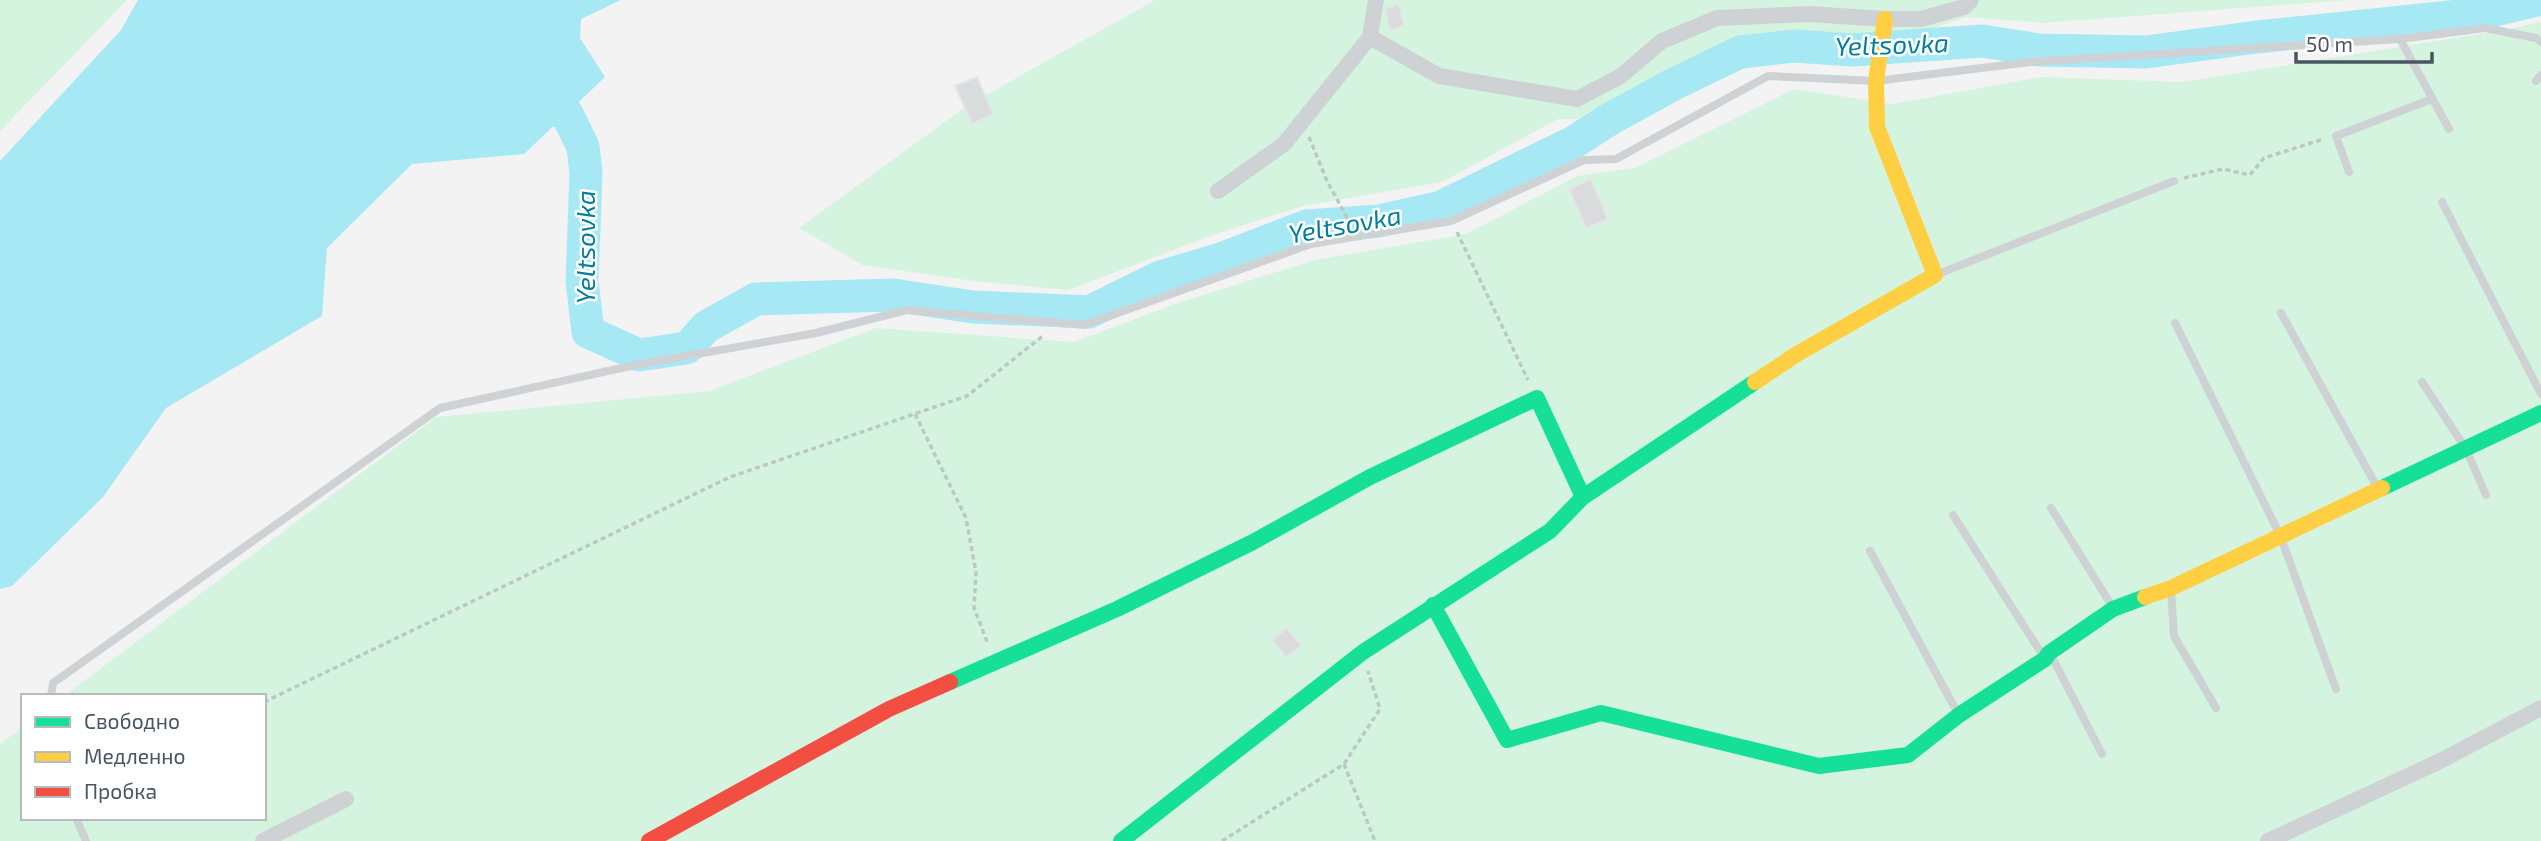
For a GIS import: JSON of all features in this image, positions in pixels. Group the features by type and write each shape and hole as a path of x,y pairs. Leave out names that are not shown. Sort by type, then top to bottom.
{"street":[{"path":"1218,191 1284,144 1370,37 1376,0"},
{"path":"1370,37 1439,76 1577,99 1621,76 1662,41 1717,18 1809,14 1921,19 1964,7 1971,0"},
{"path":"1121,841 1363,652 1550,531 1583,497 1797,354 1935,275 1877,127 1876,81 1885,19"},
{"path":"649,841 889,709 1154,590 1253,542 1370,477 1537,398 1583,497"},
{"path":"1433,605 1507,740 1601,713 1819,766 1908,755 1958,715 2113,609 2171,588 2541,413"},
{"path":"2268,841 2438,762 2541,708"},
{"path":"262,841 346,799"}],"lane":[{"path":"51,694 53,683 440,408 635,365 816,333 907,310 1084,325 1311,244 1451,221 1584,160 1616,159 1768,76 1876,81 2031,62 2400,39 2485,28 2536,38 2541,42"},
{"path":"2400,39 2449,129"},
{"path":"2349,172 2336,135 2432,99"},
{"path":"1935,275 2174,181"},
{"path":"2442,202 2541,394"},
{"path":"2281,313 2378,489"},
{"path":"2175,323 2280,535 2336,689"},
{"path":"2422,382 2466,449 2486,495"},
{"path":"2051,508 2113,609"},
{"path":"1953,515 2047,656 2102,754"},
{"path":"1870,551 1958,715"},
{"path":"2171,588 2174,636 2216,708"},
{"path":"77,820 86,841"}],"path":[{"path":"1302,121 1327,181 1357,236"},
{"path":"2174,181 2223,169 2250,176 2264,158 2336,135"},
{"path":"1451,221 1537,398"},
{"path":"266,701 730,477 967,396 1059,323"},
{"path":"915,414 965,519 976,572 974,608 995,663"},
{"path":"1222,841 1344,764 1380,709 1363,652"},
{"path":"1344,764 1375,841"}],"green space":[{"path":"0,0 127,0 0,131"},
{"path":"1155,0 2348,0 2043,23 1966,17 1893,42 1830,46 1734,40 1656,79 1602,119 1558,119 1442,182 1303,206 1216,234 1068,290 974,281 862,265 799,228 968,105"},
{"path":"2541,22 2541,841 0,841 0,744 21,728 21,820 266,820 266,694 67,694 436,417 709,391 876,328 1074,342 1178,303 1314,260 1466,234 1577,176 1635,168 1794,89 1893,104 2040,77 2182,82"}],"water":[{"path":"138,0 621,0 581,19 580,38 605,77 524,154 412,164 327,248 322,316 166,408 103,497 12,586 0,589 0,161 121,30"}],"building":[{"path":"1399,4 1404,26 1389,30 1385,8"},
{"path":"977,77 993,114 972,124 955,86"},
{"path":"1591,179 1608,219 1586,228 1569,189"},
{"path":"1287,628 1301,646 1286,657 1272,640"}],"waterway":[{"name":"Yeltsovka","path":"525,98 567,114 583,147 586,173 582,281 588,332 639,355 687,348 706,327 756,299 893,295 973,307 1089,312 1160,277 1221,259 1307,226 1379,221 1441,207 1574,142 1674,84 1740,52 1795,46 1852,50 1982,41 2039,50 2146,52 2257,37 2478,14 2537,0"}],"traffic: fast":[{"path":"1121,841 1363,652 1550,531 1583,497 1755,382"},
{"path":"950,682 1117,609 1253,542 1370,477 1537,398 1583,497"},
{"path":"2382,488 2541,413"},
{"path":"1433,605 1507,740 1601,713 1819,766 1908,755 1959,715 2045,659 2049,653 2113,609 2145,597"}],"traffic: slow":[{"path":"1755,382 1797,354 1935,275 1877,127 1876,81 1885,19"},
{"path":"2145,597 2171,588 2382,488"}],"traffic: jam":[{"path":"649,841 889,709 950,682"}]}
